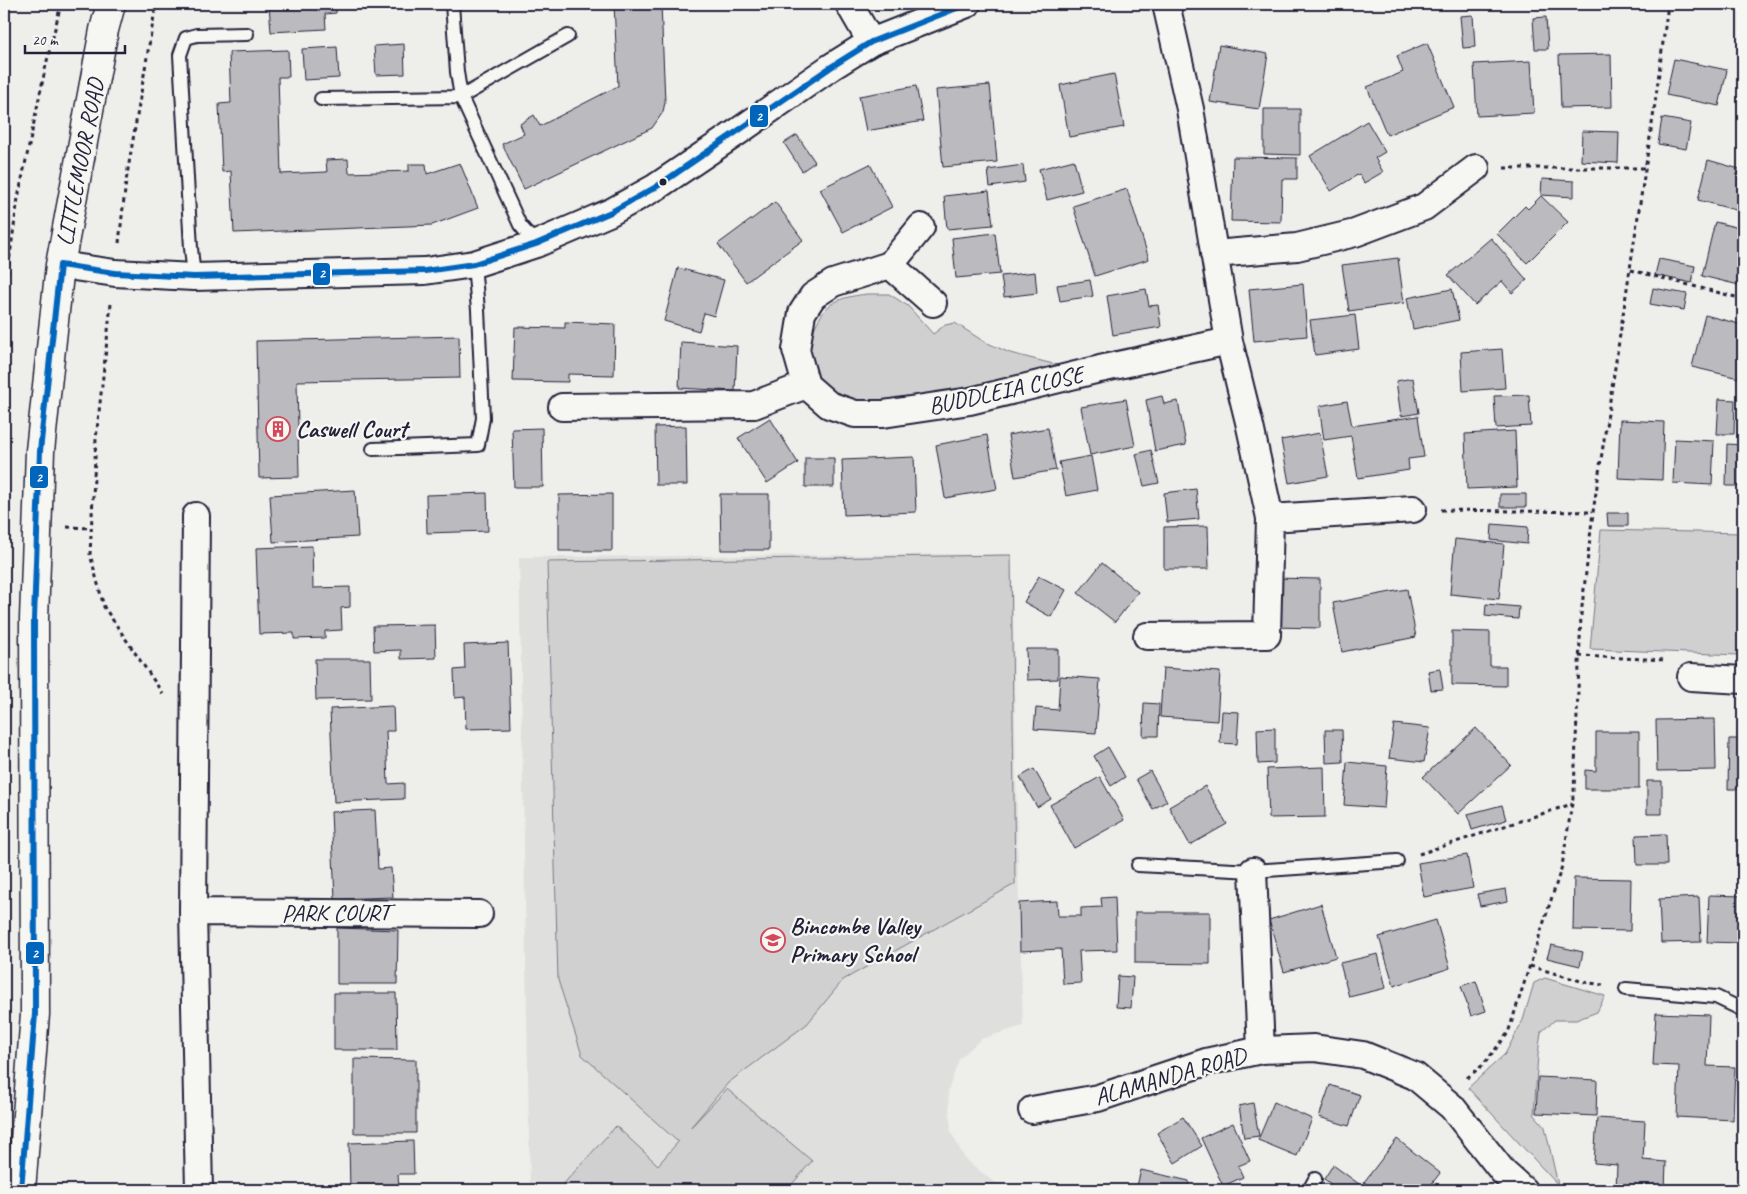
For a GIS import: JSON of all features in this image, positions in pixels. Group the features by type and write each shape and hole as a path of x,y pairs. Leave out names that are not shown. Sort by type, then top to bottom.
{"main road":[{"name":"LITTLEMOOR ROAD","path":"21,1190 35,1014 34,619 40,450 60,265 104,30 111,4"}],"street":[{"path":"849,4 871,42"},
{"path":"60,265 115,273 194,277 425,271 474,264 536,244 612,212 656,187 831,66 871,42 967,4"},
{"path":"1147,636 1267,635 1270,518 1229,341 1190,109 1166,4"},
{"path":"1214,254 1297,247 1355,233 1424,207 1476,168"},
{"path":"562,407 754,405 806,385 796,350 802,314 813,296 833,283 890,265 921,227"},
{"path":"890,265 933,303"},
{"name":"BUDDLEIA CLOSE","path":"806,385 829,405 855,414 883,414 970,401 1100,369 1229,341"},
{"path":"1270,518 1413,509"},
{"path":"196,516 193,912 199,1190"},
{"path":"1691,678 1743,680"},
{"path":"1253,871 1261,1050"},
{"name":"PARK COURT","path":"193,912 479,914"},
{"name":"ALAMANDA ROAD","path":"1032,1110 1098,1098 1206,1062 1261,1050 1314,1048 1363,1055 1415,1076 1442,1098 1452,1107 1498,1182 1523,1190"}],"lane":[{"path":"452,4 460,97 520,225 536,244"},
{"path":"194,277 180,55 186,38 197,35 247,34"},
{"path":"321,99 460,97 568,36"},
{"path":"372,449 478,445 483,418 474,264"},
{"path":"1138,865 1253,871 1397,861"},
{"path":"1626,989 1716,997 1743,1010"}],"path":[{"path":"4,298 18,198 46,64 61,4"},
{"path":"156,4 126,181 96,439 90,554 104,607 167,700"},
{"path":"1442,1098 1484,1064 1508,1033 1562,866 1574,791 1581,615 1593,512 1631,270 1668,4"},
{"path":"1476,168 1646,168"},
{"path":"1631,270 1743,299"},
{"path":"1413,509 1593,512"},
{"path":"1579,656 1690,661 1691,678"},
{"path":"1397,861 1572,804"},
{"path":"1530,966 1584,982 1626,989"}],"shaded area":[{"path":"867,294 889,294 908,306 933,334 945,325 955,323 983,341 1010,353 1065,367 975,387 901,399 863,401 844,398 830,390 819,377 810,353 811,340 817,322 829,306 844,298"},
{"path":"1601,530 1743,533 1743,628 1739,655 1590,649"},
{"name":"Bincombe Valley Primary School","path":"1012,554 1023,1026 981,1039 959,1059 948,1091 951,1132 965,1159 995,1183 1028,1190 530,1190 519,557"},
{"name":"Bincombe Valley Primary School","path":"1011,555 1015,884 843,980 807,1024 728,1083 690,1128 727,1089 812,1161 787,1190 558,1190 616,1126 658,1165 678,1142 582,1055 558,980 547,562"},
{"path":"1545,978 1605,996 1597,1012 1576,1020 1555,1020 1541,1032 1534,1114 1545,1127 1558,1185 1468,1088 1505,1054 1523,1020 1534,983"}],"building":[{"path":"269,4 336,4 336,13 325,14 326,29 271,32"},
{"path":"614,4 661,4 665,102 663,112 652,128 524,189 502,144 524,134 520,124 534,115 540,126 618,86"},
{"path":"1473,15 1475,47 1463,48 1460,16"},
{"path":"1546,17 1548,49 1535,49 1533,18"},
{"path":"1427,43 1454,107 1387,135 1367,87 1403,72 1397,56"},
{"path":"404,44 405,74 376,75 374,46"},
{"path":"1219,45 1268,54 1259,109 1210,102"},
{"path":"337,47 339,78 304,80 302,49"},
{"path":"288,50 289,77 278,77 281,174 327,172 326,160 348,159 349,173 409,171 409,164 426,164 427,174 460,163 478,208 432,225 234,233 231,171 222,172 219,104 231,103 229,52"},
{"path":"1611,54 1612,107 1561,108 1559,55"},
{"path":"1674,59 1727,70 1719,106 1666,95"},
{"path":"1531,61 1534,113 1477,116 1474,64"},
{"path":"1114,74 1124,127 1069,137 1060,85"},
{"path":"990,85 997,162 943,167 936,90"},
{"path":"916,86 923,121 866,131 859,96"},
{"path":"1264,109 1300,109 1300,155 1264,154"},
{"path":"1662,118 1691,123 1686,149 1658,144"},
{"path":"1367,121 1385,152 1375,158 1383,172 1364,183 1359,174 1331,191 1310,156"},
{"path":"1582,131 1619,132 1618,163 1581,161"},
{"path":"797,135 815,162 802,171 784,143"},
{"path":"1233,157 1297,158 1297,179 1282,179 1281,222 1231,221"},
{"path":"1074,160 1082,191 1047,200 1039,169"},
{"path":"1708,160 1743,170 1743,212 1698,200"},
{"path":"870,164 892,207 843,232 820,189"},
{"path":"1023,165 1025,182 990,187 988,170"},
{"path":"1542,179 1574,181 1574,197 1541,195"},
{"path":"1127,189 1149,259 1095,276 1073,206"},
{"path":"989,191 993,225 947,229 944,196"},
{"path":"1541,196 1568,222 1527,263 1497,234 1525,206 1528,209"},
{"path":"775,202 803,240 746,282 718,244"},
{"path":"1715,222 1743,229 1743,286 1702,276"},
{"path":"995,233 1000,274 956,278 952,238"},
{"path":"1491,238 1527,280 1512,293 1502,281 1475,305 1448,275"},
{"path":"1398,258 1404,303 1349,311 1342,265"},
{"path":"1659,259 1695,266 1692,283 1655,275"},
{"path":"678,268 724,280 714,316 704,313 699,331 664,321"},
{"path":"1035,272 1037,293 1004,297 1001,276"},
{"path":"1090,280 1093,296 1060,301 1057,285"},
{"path":"1303,284 1307,336 1254,341 1249,289"},
{"path":"1653,288 1687,294 1684,310 1650,304"},
{"path":"1146,289 1149,306 1158,305 1161,327 1113,335 1107,296"},
{"path":"1452,289 1459,320 1413,329 1407,298"},
{"path":"1355,315 1359,349 1315,355 1310,320"},
{"path":"1705,315 1743,325 1743,379 1692,367"},
{"path":"565,322 615,324 614,375 568,374 568,382 513,381 515,327 565,328"},
{"name":"Caswell Court","path":"459,336 460,378 297,381 299,477 259,478 256,341"},
{"path":"681,342 737,346 735,391 679,388"},
{"path":"1502,349 1505,388 1463,391 1461,352"},
{"path":"1413,378 1419,413 1401,416 1396,381"},
{"path":"1529,395 1531,426 1496,428 1494,396"},
{"path":"1162,396 1164,404 1178,401 1186,445 1155,451 1146,400"},
{"path":"1126,399 1135,446 1090,455 1081,407"},
{"path":"1719,399 1735,400 1734,434 1717,434"},
{"path":"1347,401 1352,426 1418,416 1424,457 1408,459 1409,470 1358,478 1351,436 1324,440 1319,406"},
{"path":"770,418 798,463 767,483 738,438"},
{"path":"1620,420 1664,422 1662,480 1618,478"},
{"path":"686,426 687,485 656,485 655,427"},
{"path":"542,428 543,487 514,487 512,429"},
{"path":"1048,428 1056,470 1015,477 1008,435"},
{"path":"1515,431 1517,487 1467,489 1465,434"},
{"path":"1320,433 1328,476 1289,483 1281,440"},
{"path":"987,435 997,489 945,498 936,445"},
{"path":"1675,439 1714,441 1712,485 1673,483"},
{"path":"1727,444 1743,445 1743,486 1726,486"},
{"path":"1151,450 1159,483 1144,486 1136,454"},
{"path":"1091,456 1097,490 1066,496 1059,462"},
{"path":"914,457 916,512 844,515 842,460"},
{"path":"805,458 834,458 834,487 805,487"},
{"path":"1196,489 1199,519 1167,522 1164,493"},
{"path":"355,490 358,537 273,542 270,495"},
{"path":"487,493 488,531 427,533 426,495"},
{"path":"612,494 612,551 559,551 559,495"},
{"path":"720,494 769,494 769,550 721,550"},
{"path":"1500,494 1526,494 1526,507 1500,507"},
{"path":"1607,513 1628,513 1628,526 1608,526"},
{"path":"1492,524 1528,527 1527,544 1491,540"},
{"path":"1208,526 1209,569 1164,569 1164,527"},
{"path":"1455,539 1504,544 1499,599 1450,594"},
{"path":"312,546 313,588 350,587 350,607 341,608 342,630 325,631 325,638 294,639 294,633 259,634 256,548"},
{"path":"1102,563 1138,592 1115,622 1078,593"},
{"path":"1039,576 1066,590 1051,617 1024,602"},
{"path":"1273,578 1320,579 1320,628 1272,627"},
{"path":"1407,589 1416,637 1342,652 1333,603"},
{"path":"1486,604 1519,607 1518,619 1485,616"},
{"path":"435,625 436,658 401,659 401,650 374,651 373,626"},
{"path":"1452,631 1490,632 1490,666 1506,666 1506,686 1452,685"},
{"path":"508,643 511,728 466,729 465,697 455,698 454,670 465,669 464,645"},
{"path":"1026,649 1058,649 1058,679 1027,680"},
{"path":"315,659 370,659 371,699 316,700"},
{"path":"1163,668 1220,672 1217,721 1160,717"},
{"path":"1440,669 1443,689 1431,690 1428,671"},
{"path":"1060,676 1100,679 1096,733 1034,729 1036,708 1058,710"},
{"path":"1144,703 1159,704 1158,736 1143,736"},
{"path":"393,706 394,731 386,731 388,784 404,783 404,799 334,802 330,709"},
{"path":"1222,711 1239,712 1237,744 1220,743"},
{"path":"1715,719 1716,770 1657,771 1656,720"},
{"path":"1394,724 1430,728 1424,762 1389,758"},
{"path":"1275,728 1275,763 1258,764 1257,729"},
{"path":"1476,728 1511,765 1458,814 1423,777"},
{"path":"1325,730 1342,730 1343,762 1326,763"},
{"path":"1596,732 1639,732 1639,789 1585,789 1585,770 1596,771"},
{"path":"1729,739 1743,739 1743,789 1728,789"},
{"path":"1108,747 1125,777 1111,786 1094,756"},
{"path":"1347,762 1387,766 1384,808 1344,805"},
{"path":"1324,767 1325,817 1269,818 1267,769"},
{"path":"1034,769 1051,799 1037,807 1020,777"},
{"path":"1150,771 1167,801 1153,809 1136,779"},
{"path":"1100,777 1124,820 1074,848 1050,805"},
{"path":"1647,781 1662,781 1662,814 1647,814"},
{"path":"1205,786 1227,824 1190,845 1169,807"},
{"path":"1502,805 1506,820 1472,830 1468,814"},
{"path":"375,810 378,869 391,868 393,897 335,899 331,812"},
{"path":"1666,834 1667,865 1637,865 1636,835"},
{"path":"1467,855 1473,888 1424,897 1418,863"},
{"path":"1574,878 1631,879 1630,931 1573,930"},
{"path":"1506,889 1508,901 1480,906 1477,894"},
{"path":"1709,895 1743,896 1743,943 1707,942"},
{"path":"1115,897 1117,950 1079,951 1081,983 1063,984 1061,949 1020,951 1019,903 1057,901 1058,916 1081,916 1081,908 1102,907 1101,898"},
{"path":"1699,897 1701,942 1661,943 1659,899"},
{"path":"1321,904 1336,957 1284,972 1269,920"},
{"path":"1135,912 1210,912 1210,964 1135,963"},
{"path":"1436,920 1450,968 1394,986 1379,937"},
{"path":"337,928 398,930 397,984 337,984"},
{"path":"1551,945 1583,952 1580,966 1547,958"},
{"path":"1378,954 1386,988 1349,997 1340,963"},
{"path":"1118,976 1133,977 1131,1008 1116,1007"},
{"path":"1476,981 1486,1011 1471,1016 1461,986"},
{"path":"334,993 396,993 397,1050 334,1050"},
{"path":"1656,1013 1709,1015 1707,1066 1735,1067 1733,1120 1677,1117 1679,1066 1653,1065"},
{"path":"354,1059 416,1060 416,1133 354,1133"},
{"path":"1538,1077 1597,1080 1596,1116 1536,1113"},
{"path":"1330,1085 1360,1095 1349,1126 1319,1117"},
{"path":"1274,1102 1312,1119 1297,1156 1258,1140"},
{"path":"1253,1103 1259,1136 1244,1138 1239,1106"},
{"path":"1183,1117 1202,1146 1175,1163 1157,1133"},
{"path":"1597,1118 1645,1121 1643,1160 1666,1162 1665,1190 1616,1190 1617,1165 1594,1163"},
{"path":"1233,1123 1250,1161 1238,1166 1243,1177 1223,1186 1201,1138"},
{"path":"1397,1139 1440,1173 1427,1190 1374,1190 1364,1182"},
{"path":"413,1141 414,1174 398,1174 399,1188 414,1187 414,1190 350,1190 349,1143"},
{"path":"1333,1165 1359,1184 1355,1190 1339,1190 1324,1179"},
{"path":"1141,1170 1189,1181 1187,1190 1136,1190"}],"transit line":[{"name":"2","path":"21,1190 35,1014 34,619 40,451 60,265 115,273 194,277 425,271 474,264 536,244 611,212 656,187 831,67 871,42 967,4"}],"place":[{"name":"Caswell Court","path":"278,429"},
{"name":"Bincombe Valley Primary School","path":"773,940"}]}
